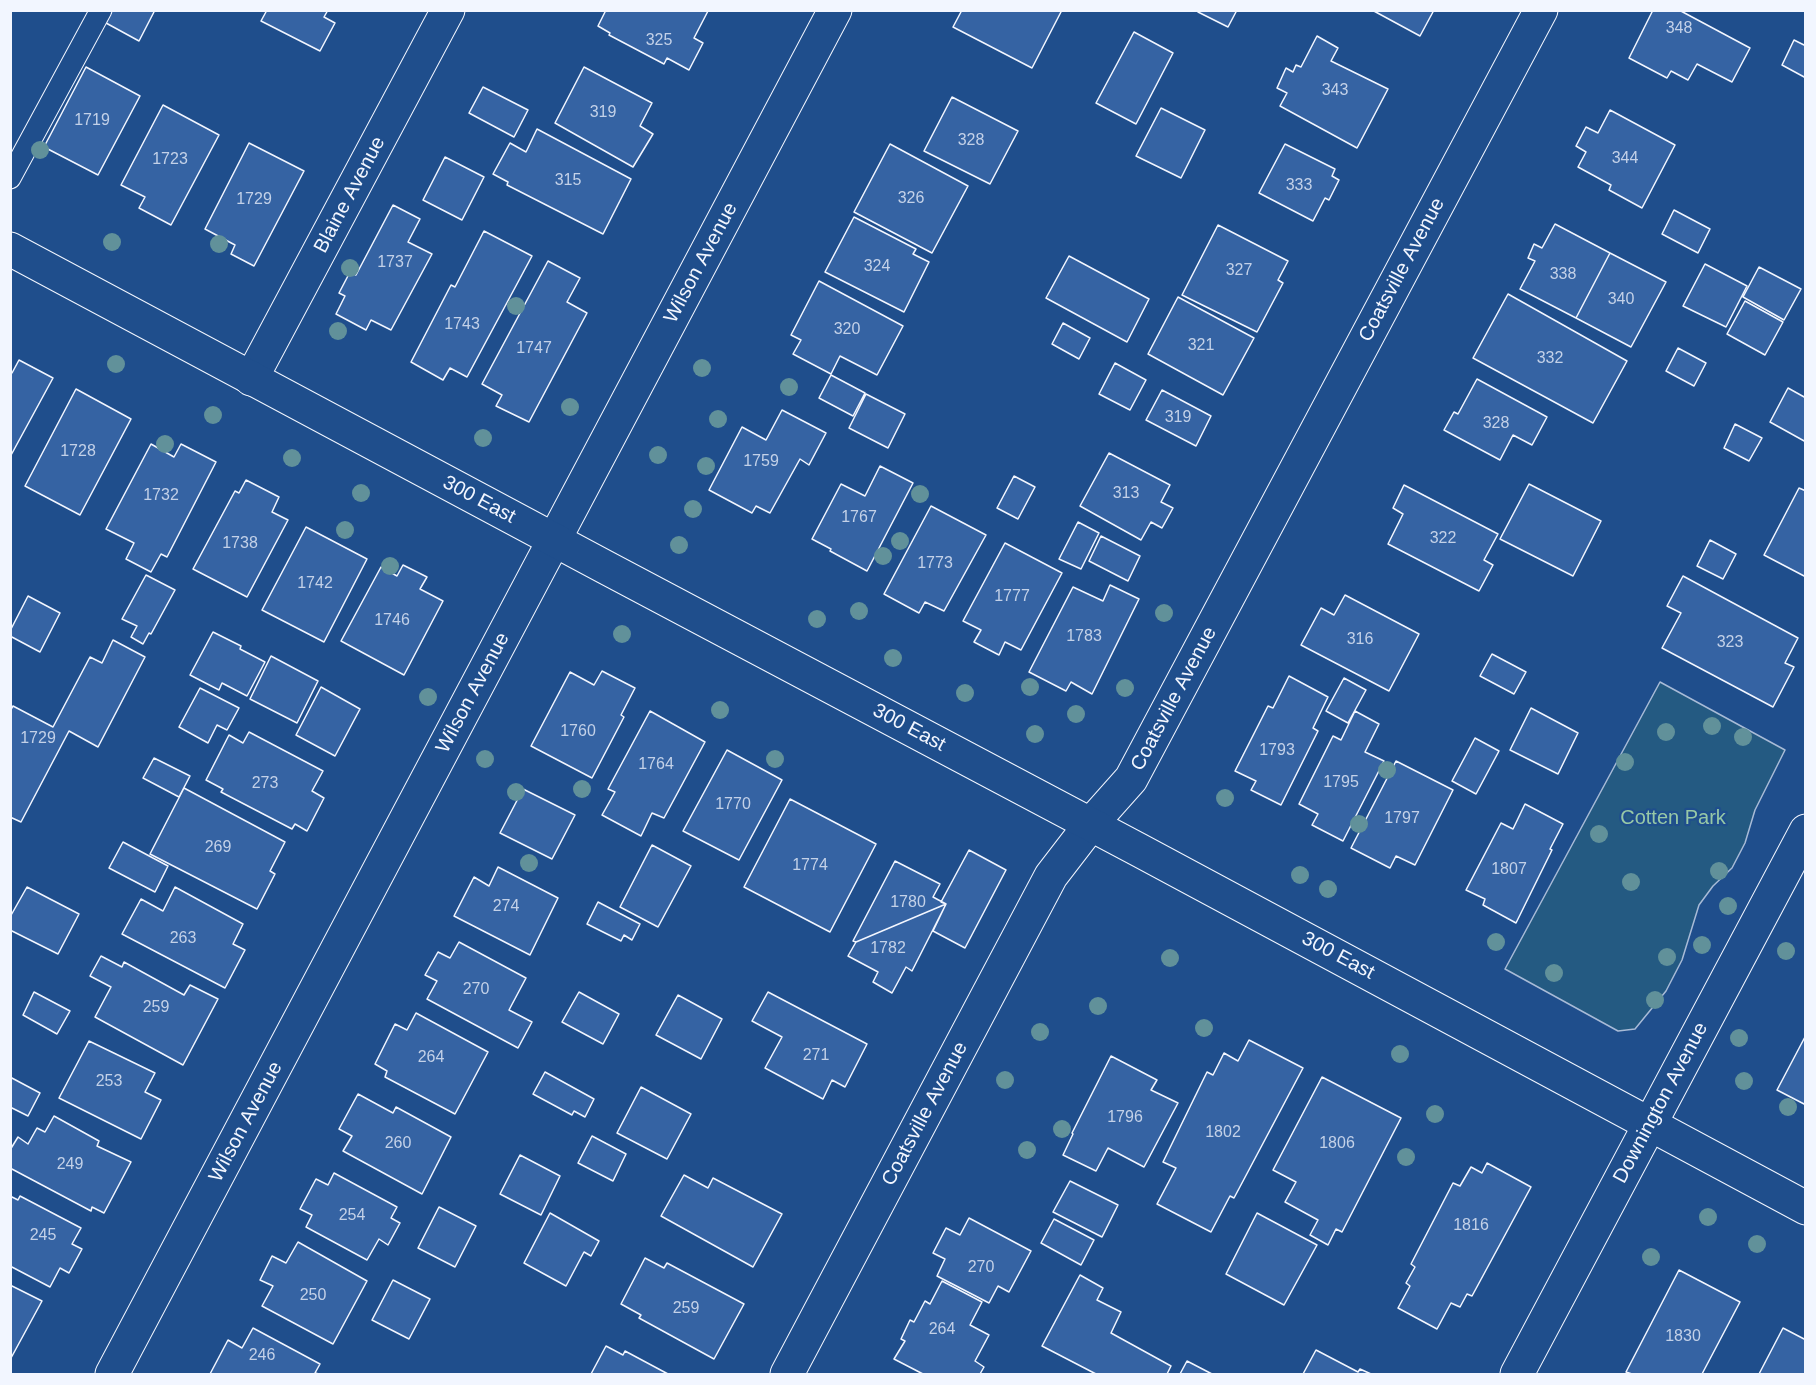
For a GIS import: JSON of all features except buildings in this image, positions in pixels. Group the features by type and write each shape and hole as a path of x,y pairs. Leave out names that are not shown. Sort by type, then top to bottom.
{"street":[{"name":"Blaine Avenue","path":"251,379 448,10"},
{"name":"Wilson Avenue","path":"112,1374 835,10"},
{"name":"Coatsville Avenue","path":"787,1374 1051,876 1091,824 1131,779 1541,10"},
{"name":"300 East","path":"10,249 1091,824 1806,1208"},
{"name":"Downington Avenue","path":"1517,1374 1806,831"}],"lane":[{"path":"10,178 101,10"}],"green space":[{"name":"Cotten Park","path":"1660,682 1785,750 1755,810 1745,843 1732,868 1713,886 1699,905 1682,960 1666,991 1635,1029 1618,1031 1505,969"}]}
